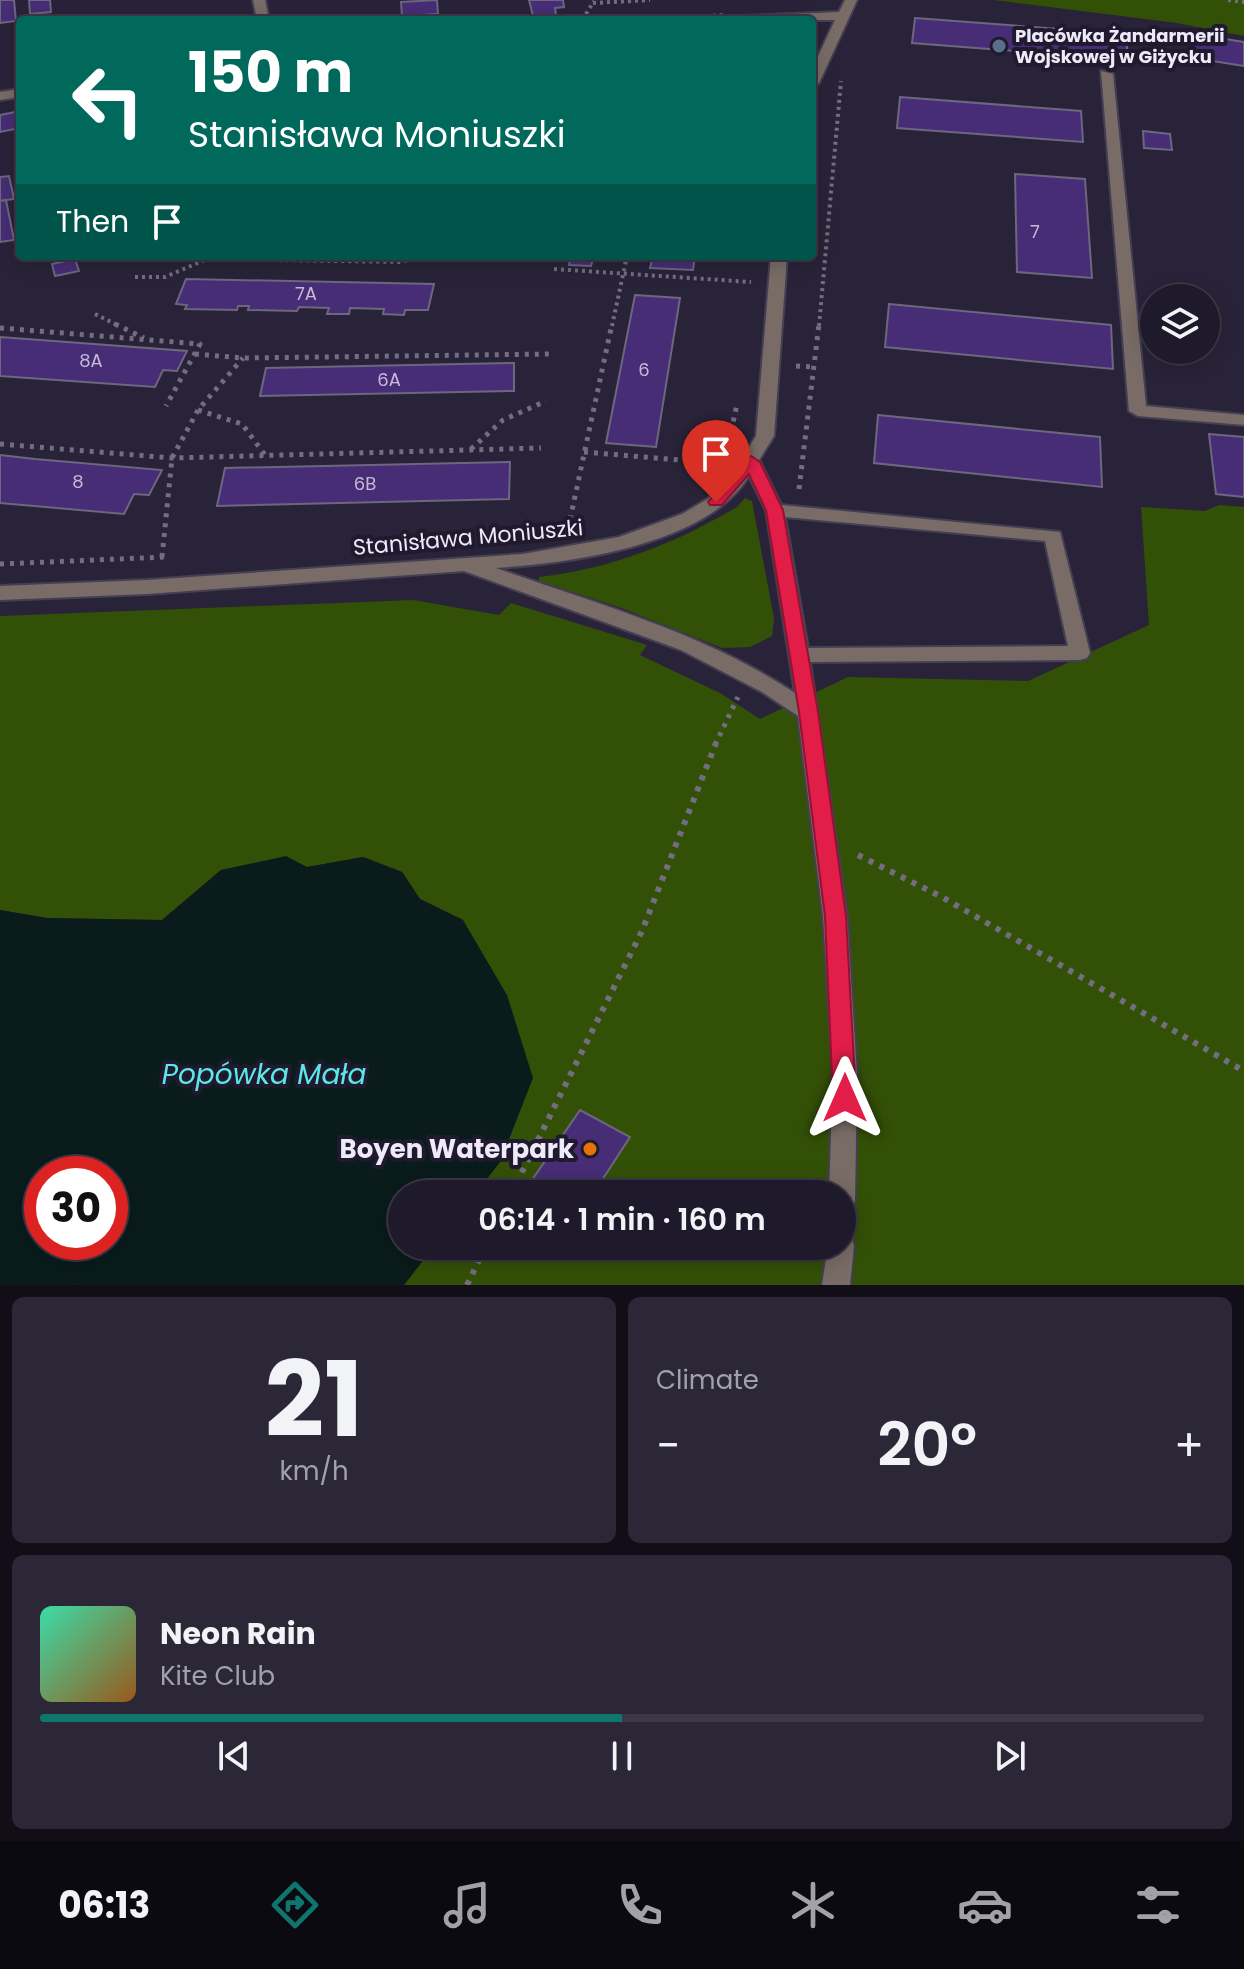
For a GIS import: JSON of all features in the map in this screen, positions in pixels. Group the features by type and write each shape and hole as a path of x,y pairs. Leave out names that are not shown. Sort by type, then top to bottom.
{"street":[{"path":"816,74 851,0"},
{"path":"816,17 842,16"},
{"path":"816,41 829,43"},
{"path":"1106,74 1138,411 1244,420"},
{"name":"Stanisława Moniuszki","path":"0,593 147,587 523,560 595,550 654,533 716,502 751,462 765,436 779,260"},
{"path":"751,462 786,512 798,655 835,916 845,1073 842,1180"},
{"path":"786,512 1053,536 1080,653 798,655"},
{"path":"462,563 615,617 752,674 808,712"},
{"path":"836,1285 839,1260"}],"path":[{"path":"586,14 594,1 650,0"},
{"path":"1228,0 1244,2"},
{"path":"786,512 815,367 841,81 846,68"},
{"path":"135,277 165,277 205,260"},
{"path":"272,260 407,260"},
{"path":"568,529 626,260"},
{"path":"554,269 752,282"},
{"path":"751,296 753,269"},
{"path":"95,314 148,340"},
{"path":"0,328 200,344 166,406"},
{"path":"195,354 243,358 551,354"},
{"path":"162,557 172,458 198,410 243,358"},
{"path":"470,450 503,420 546,401"},
{"path":"705,474 716,463 729,441 738,401"},
{"path":"198,410 242,424 265,455"},
{"path":"0,444 172,458 541,448"},
{"path":"584,452 716,463"},
{"path":"555,531 579,526"},
{"path":"0,564 177,557"},
{"path":"518,1180 642,931 684,830 722,725 752,674"},
{"path":"825,838 942,897 1244,1071"},
{"path":"467,1285 479,1260"}],"green space":[{"path":"994,0 1244,0 1244,36 1177,23"},
{"path":"745,498 752,501 774,618 772,636 750,647 722,648 624,609 539,581 539,577 592,568 667,543 737,507"},
{"path":"1219,505 1244,507 1244,1285 404,1285 423,1260 856,1260 856,1180 486,1180 500,1162 463,920 420,899 402,872 363,857 307,867 221,870 162,920 47,918 0,910 0,616 413,600 499,615 511,603 647,645 640,655 720,693 760,719 848,677 1028,681 1149,625 1141,507 1205,511"}],"water":[{"name":"Popówka Mała","path":"286,856 307,867 363,857 402,872 420,899 463,920 507,995 533,1078 500,1162 486,1180 388,1180 388,1260 423,1260 404,1285 0,1285 0,910 47,918 162,920 221,870"}],"building":[{"path":"0,0 14,0 16,21 0,23"},
{"path":"29,0 50,0 51,12 30,14"},
{"path":"437,0 438,14 402,16 401,2"},
{"path":"529,0 563,0 564,7 555,8 556,15 533,16"},
{"path":"915,18 1126,34 1128,60 912,43"},
{"path":"1194,34 1244,42 1244,66 1187,57"},
{"path":"900,97 1081,111 1083,142 897,128"},
{"path":"16,112 16,129 0,132 0,115"},
{"path":"1143,131 1170,134 1172,150 1144,148"},
{"path":"1015,174 1085,179 1092,278 1017,272"},
{"path":"9,176 14,199 0,201 0,177"},
{"path":"6,200 14,240 0,242 0,201"},
{"path":"75,260 79,271 55,276 52,264"},
{"path":"570,260 593,260 591,266 569,265"},
{"path":"652,260 694,260 693,270 650,268"},
{"path":"186,279 434,284 428,310 405,310 404,315 383,314 384,309 350,308 349,314 327,314 329,308 299,307 297,311 248,310 249,306 238,306 237,310 185,309 187,305 176,304"},
{"path":"635,295 680,298 656,447 606,443"},
{"path":"889,304 1111,325 1113,369 885,347"},
{"path":"0,337 187,351 177,371 163,370 155,387 0,376"},
{"path":"514,363 514,391 260,396 266,368"},
{"path":"878,415 1100,437 1102,487 874,463"},
{"path":"1209,434 1244,437 1244,497 1216,494"},
{"path":"0,455 162,470 149,495 134,494 124,514 0,503"},
{"path":"510,462 509,499 217,506 225,468"},
{"path":"580,1110 630,1137 602,1180 532,1180"}],"place":[{"name":"Placówka Żandarmerii Wojskowej w Giżycku","path":"999,46"},
{"name":"Boyen Waterpark","path":"590,1149"}],"route":[{"path":"716,502 751,462 775,510 808,712 835,916 845,1098"}]}
